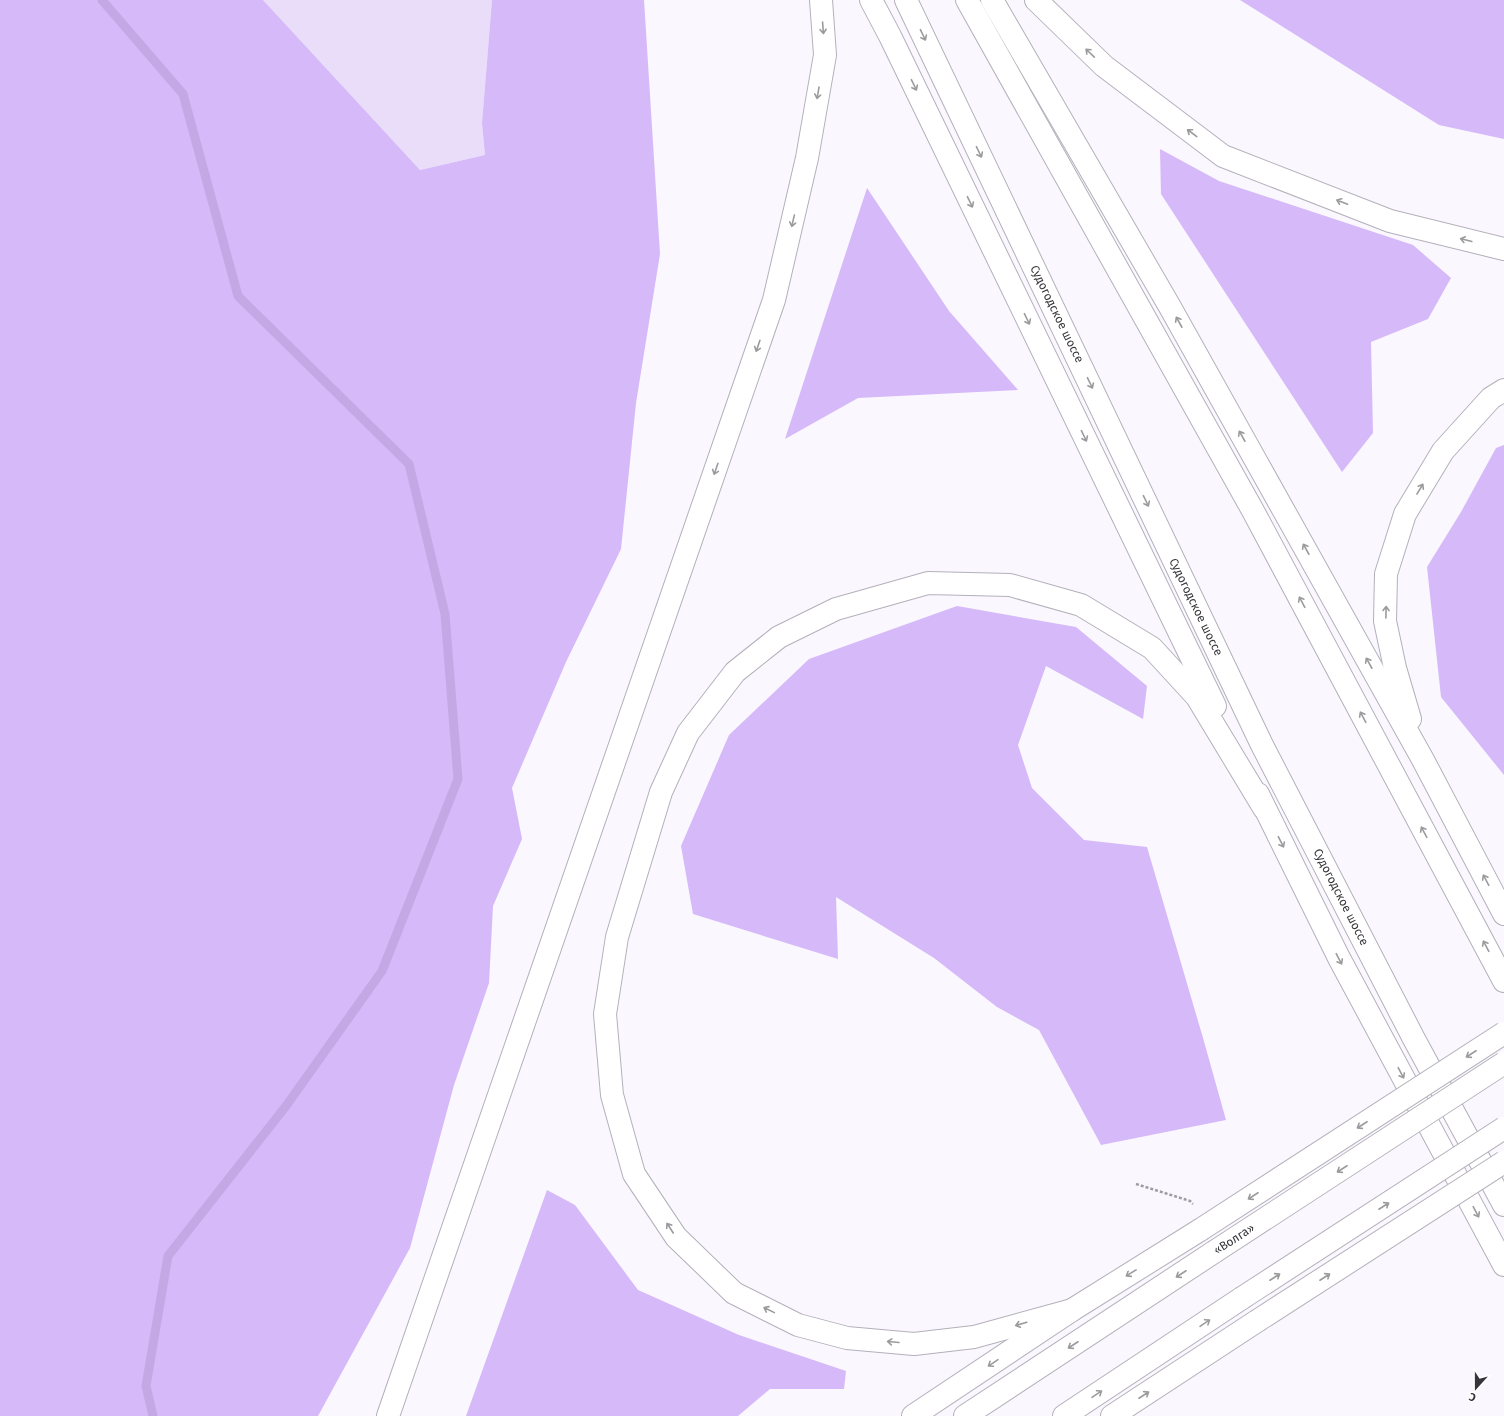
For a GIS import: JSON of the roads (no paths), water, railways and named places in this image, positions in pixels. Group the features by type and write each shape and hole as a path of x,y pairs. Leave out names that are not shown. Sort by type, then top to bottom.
{"main road":[{"path":"388,1416 774,300 807,158 825,55 821,0"},
{"path":"871,0 890,36 1264,808 1339,958 1504,1264"},
{"name":"Судогодское шоссе","path":"906,0 1262,744 1414,1039 1504,1205"},
{"path":"967,0 1252,510 1504,981"},
{"path":"992,0 1170,307 1422,758 1504,914"},
{"path":"1036,0 1104,66 1223,156 1390,221 1504,249"},
{"path":"1422,758 1395,668 1385,621 1386,574 1405,514 1443,451 1491,398 1504,390"},
{"path":"1072,1310 974,1337 914,1344 847,1338 798,1325 734,1293 676,1237 634,1174 612,1095 606,1014 617,937 661,792 688,733 735,672 779,637 836,609 928,583 1010,585 1081,605 1152,648 1197,697 1264,808"},
{"path":"913,1416 1072,1310 1200,1230 1504,1033"},
{"name":"«Волга»","path":"965,1416 1504,1063"},
{"path":"1064,1416 1242,1298 1504,1128"},
{"path":"1112,1416 1504,1162"}],"waterway":[{"path":"102,0 183,94 238,296 409,464 445,614 458,779 382,971 286,1106 168,1256 146,1386 153,1416"}]}
